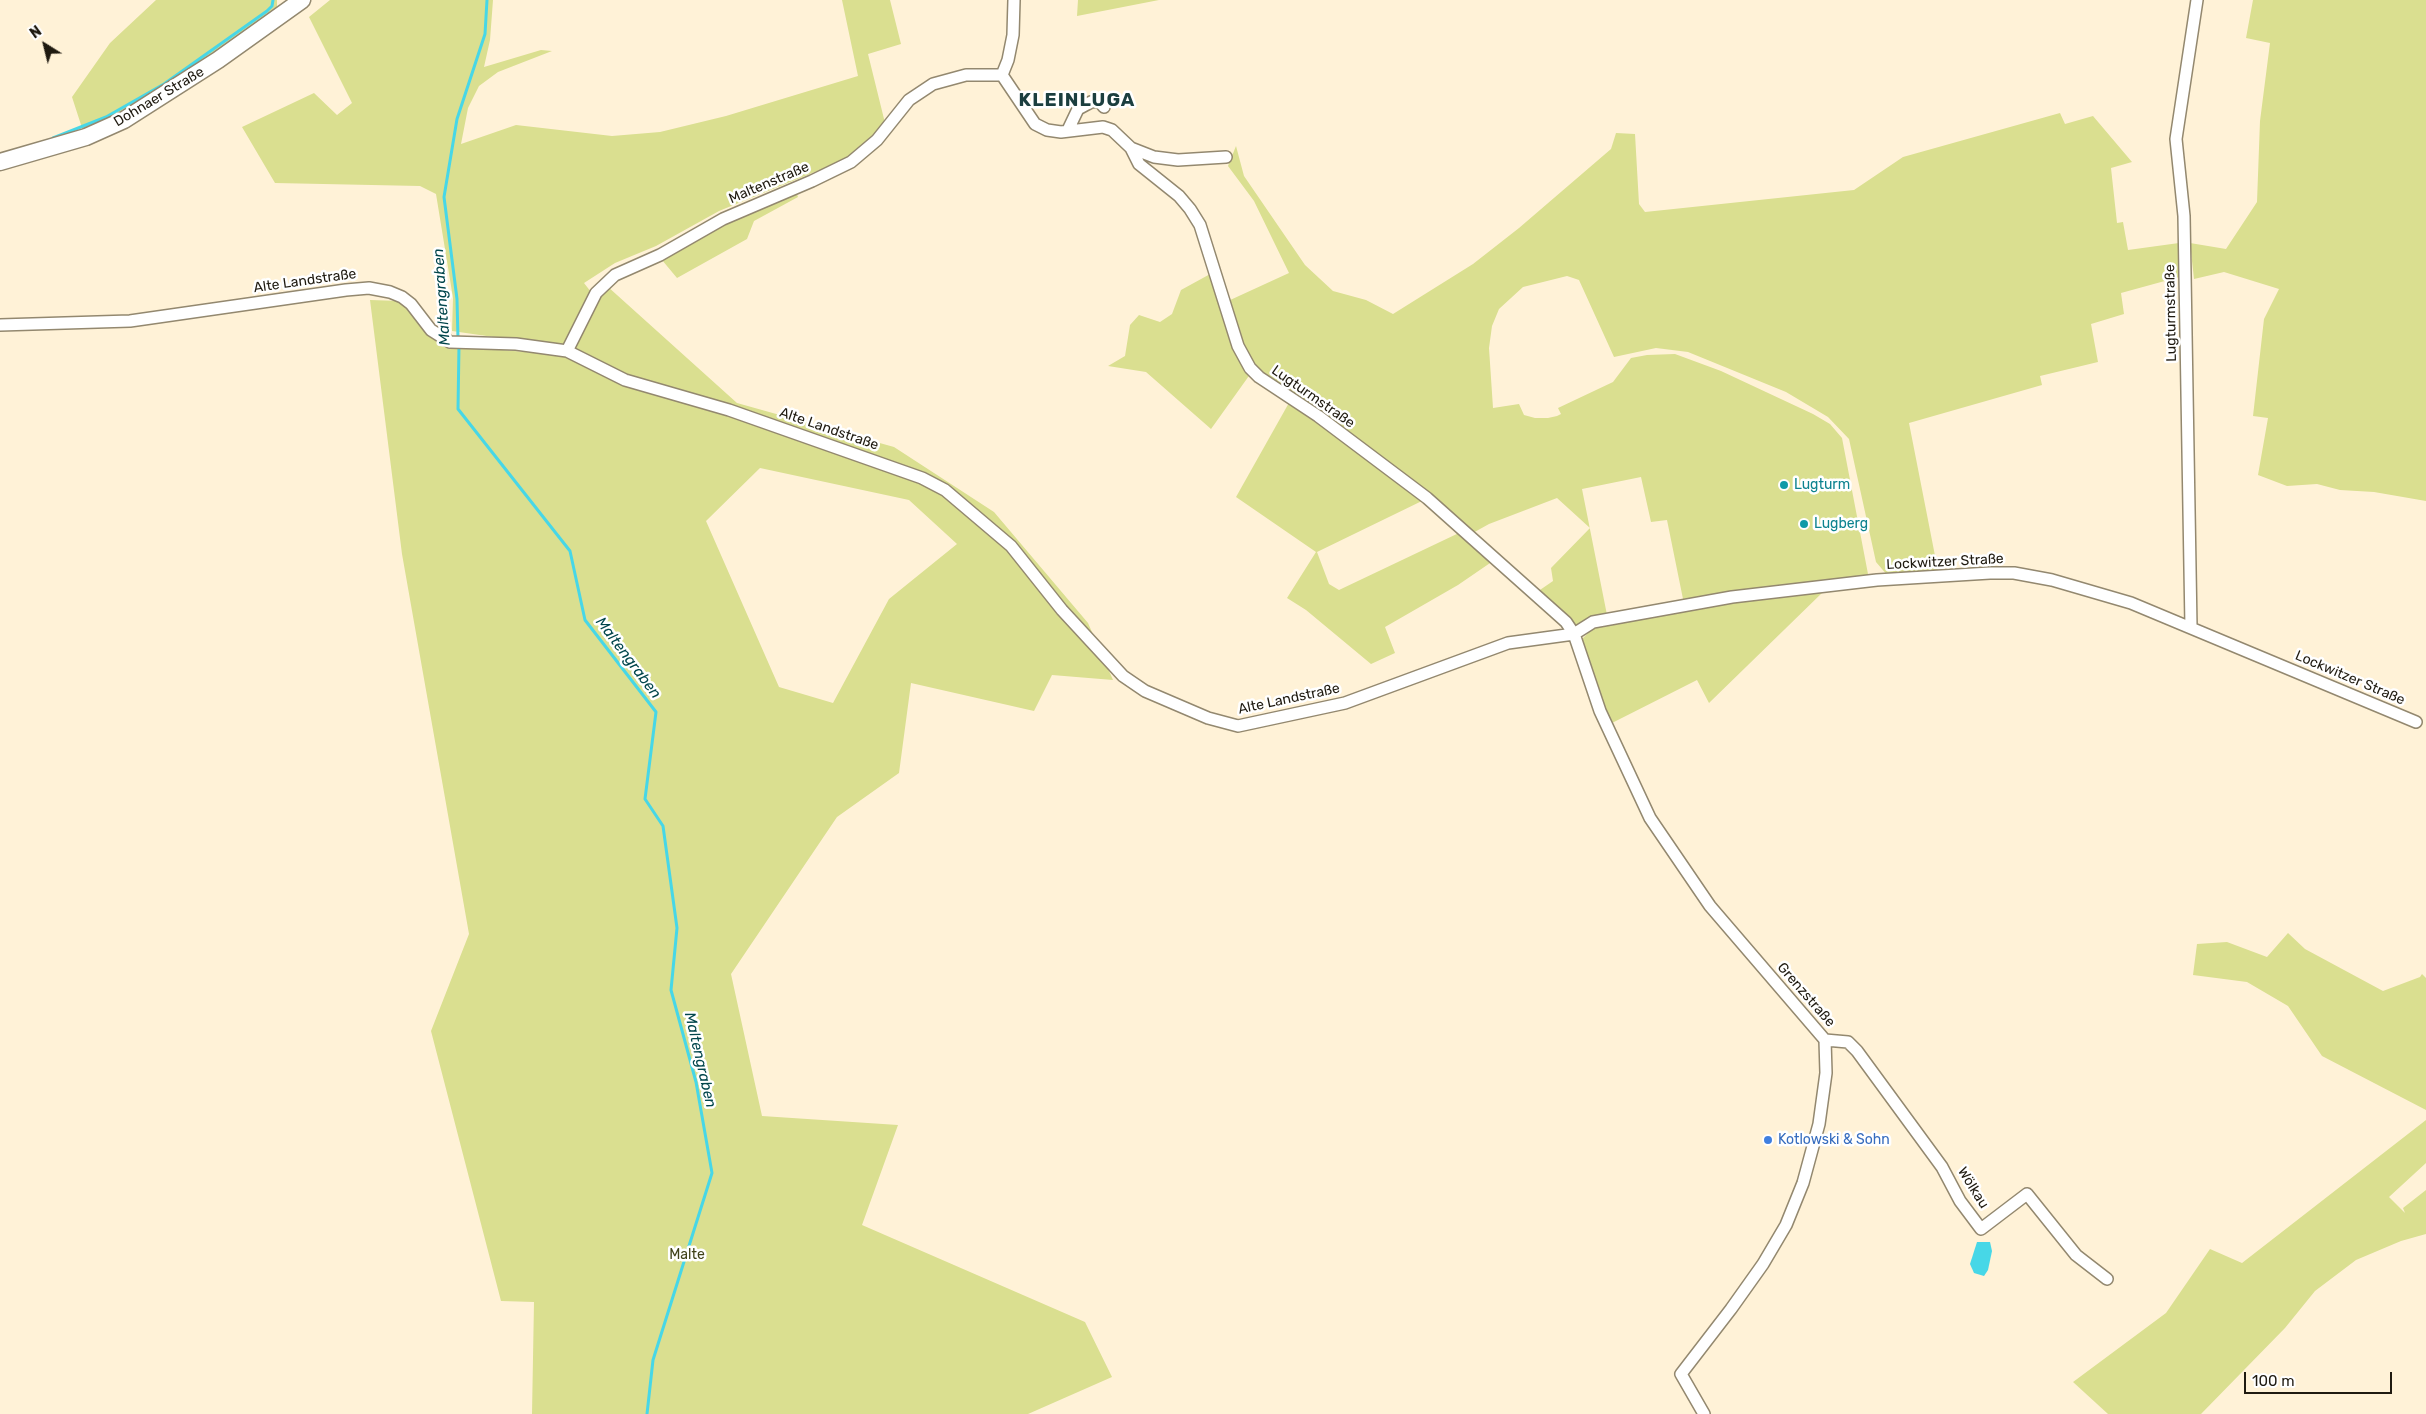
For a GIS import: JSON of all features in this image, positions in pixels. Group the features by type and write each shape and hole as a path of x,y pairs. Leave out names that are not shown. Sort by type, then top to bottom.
{"main road":[{"name":"Dohnaer Straße","path":"0,162 86,137 124,120 218,60 295,2"}],"street":[{"path":"1014,0 1013,35 1008,60 1002,75 1035,124 1047,130 1068,130 1078,109 1091,102 1099,101 1104,107"},
{"name":"Lugturmstraße","path":"2191,627 2184,216 2176,139 2197,0"},
{"name":"Maltenstraße","path":"567,351 596,293 615,275 660,255 723,219 851,162 877,140 909,100 932,84 966,75 1002,75"},
{"name":"Lugturmstraße","path":"1068,130 1103,127 1112,130 1130,148 1140,164 1179,196 1196,216 1238,346 1258,378 1318,416 1427,498 1566,622 1574,634"},
{"path":"1130,148 1154,157 1178,160 1226,157"},
{"name":"Alte Landstraße","path":"0,325 130,321 369,288 402,297 411,304 431,330 441,337 459,342 516,344 567,351 625,380 729,410 922,478 945,490 1011,546 1062,610 1124,676 1145,691 1222,723 1238,726 1344,704 1508,643 1574,634"},
{"name":"Lockwitzer Straße","path":"1574,634 1593,622 1732,597 1877,580 2014,573 2052,580 2131,603 2416,722"},
{"name":"Grenzstraße","path":"1574,634 1600,711 1650,818 1710,906 1825,1040 1826,1073 1819,1124 1803,1184 1786,1225 1763,1264 1681,1374 1704,1414"},
{"name":"Wölkau","path":"1825,1040 1848,1042 1857,1051 1937,1159 1960,1201 1981,1229 2027,1194 2076,1255 2106,1279"}],"green space":[{"path":"156,0 277,0 277,7 271,14 189,72 127,110 83,131 72,97 110,43"},
{"path":"330,0 493,0 490,40 484,67 541,50 552,51 498,72 479,86 468,108 461,144 516,125 612,136 660,132 726,116 858,76 842,0 890,0 901,44 868,54 885,123 849,158 719,211 656,246 615,263 584,283 591,292 568,343 563,347 452,331 453,298 436,194 420,186 275,183 242,127 314,93 337,115 352,103 309,17"},
{"path":"1078,0 1159,0 1077,16"},
{"path":"2253,0 2426,0 2426,501 2374,492 2340,490 2317,484 2287,486 2258,475 2268,418 2253,416 2264,319 2279,289 2224,272 2194,279 2190,243 2226,249 2257,202 2260,121 2270,43 2246,38"},
{"path":"2060,113 2065,124 2093,116 2132,162 2111,168 2117,223 2123,222 2128,250 2179,243 2183,276 2121,293 2124,314 2091,324 2098,362 2040,376 2042,385 1909,423 1938,571 1888,576 1876,562 1849,439 1828,417 1786,392 1688,352 1656,348 1614,357 1579,280 1567,276 1523,287 1499,309 1492,326 1489,348 1493,408 1519,404 1524,415 1535,418 1557,416 1561,414 1558,408 1613,382 1631,358 1647,355 1675,354 1721,371 1813,414 1830,424 1842,438 1868,574 1862,581 1732,592 1683,599 1667,520 1651,522 1641,477 1582,489 1590,528 1557,498 1489,524 1471,534 1272,385 1243,352 1228,301 1289,273 1254,201 1228,166 1236,146 1244,176 1305,265 1333,291 1366,300 1393,314 1473,264 1519,228 1611,149 1616,133 1635,134 1639,204 1645,212 1854,190 1903,157"},
{"path":"796,191 798,197 754,221 747,239 677,278 662,260 727,223"},
{"path":"1212,273 1251,373 1211,429 1146,372 1108,366 1125,356 1130,325 1139,315 1160,322 1172,314 1181,290"},
{"name":"Malte","path":"607,286 737,403 894,447 994,512 1088,623 1113,680 1052,675 1034,711 911,683 899,773 837,817 731,974 762,1116 898,1125 862,1225 1085,1322 1112,1377 1028,1414 532,1414 534,1302 501,1301 431,1031 469,934 402,554 370,300 400,301 423,328 449,345 568,356 634,378 572,348","holes":["760,468 909,500 957,544 889,599 833,703 779,687 706,521"]},
{"path":"1290,401 1426,499 1317,552 1329,584 1339,590 1461,532 1493,561 1458,585 1385,627 1395,653 1371,664 1306,610 1287,598 1316,552 1236,497"},
{"path":"1590,528 1607,615 1589,617 1574,627 1537,592 1553,581 1551,568"},
{"path":"1823,592 1709,703 1697,680 1610,724 1582,639 1594,627 1734,601"},
{"path":"2288,933 2305,949 2383,991 2420,977 2422,974 2426,978 2426,1110 2322,1056 2288,1006 2247,982 2193,975 2197,944 2227,942 2267,957"},
{"path":"2426,1120 2426,1163 2389,1197 2405,1213 2403,1208 2426,1190 2426,1234 2401,1241 2356,1260 2315,1291 2285,1328 2201,1414 2108,1414 2073,1382 2166,1313 2210,1249 2242,1263"}],"water":[{"path":"1977,1242 1990,1242 1992,1251 1988,1270 1984,1276 1974,1273 1970,1264"}],"waterway":[{"path":"53,138 106,117 164,84 267,11 272,6 273,0"},
{"name":"Maltengraben","path":"458,339 457,299 444,197 457,119 485,34 487,0"},
{"name":"Maltengraben","path":"459,345 458,409 570,551 585,620 656,712 645,799 663,826 677,928 671,990 696,1082 712,1173 653,1360 647,1414"}],"place":[{"name":"Lugturm","path":"1784,485"},
{"name":"Lugberg","path":"1804,524"},
{"name":"Kotlowski & Sohn","path":"1768,1140"}],"district":[{"name":"KLEINLUGA","path":"1077,101"}]}
